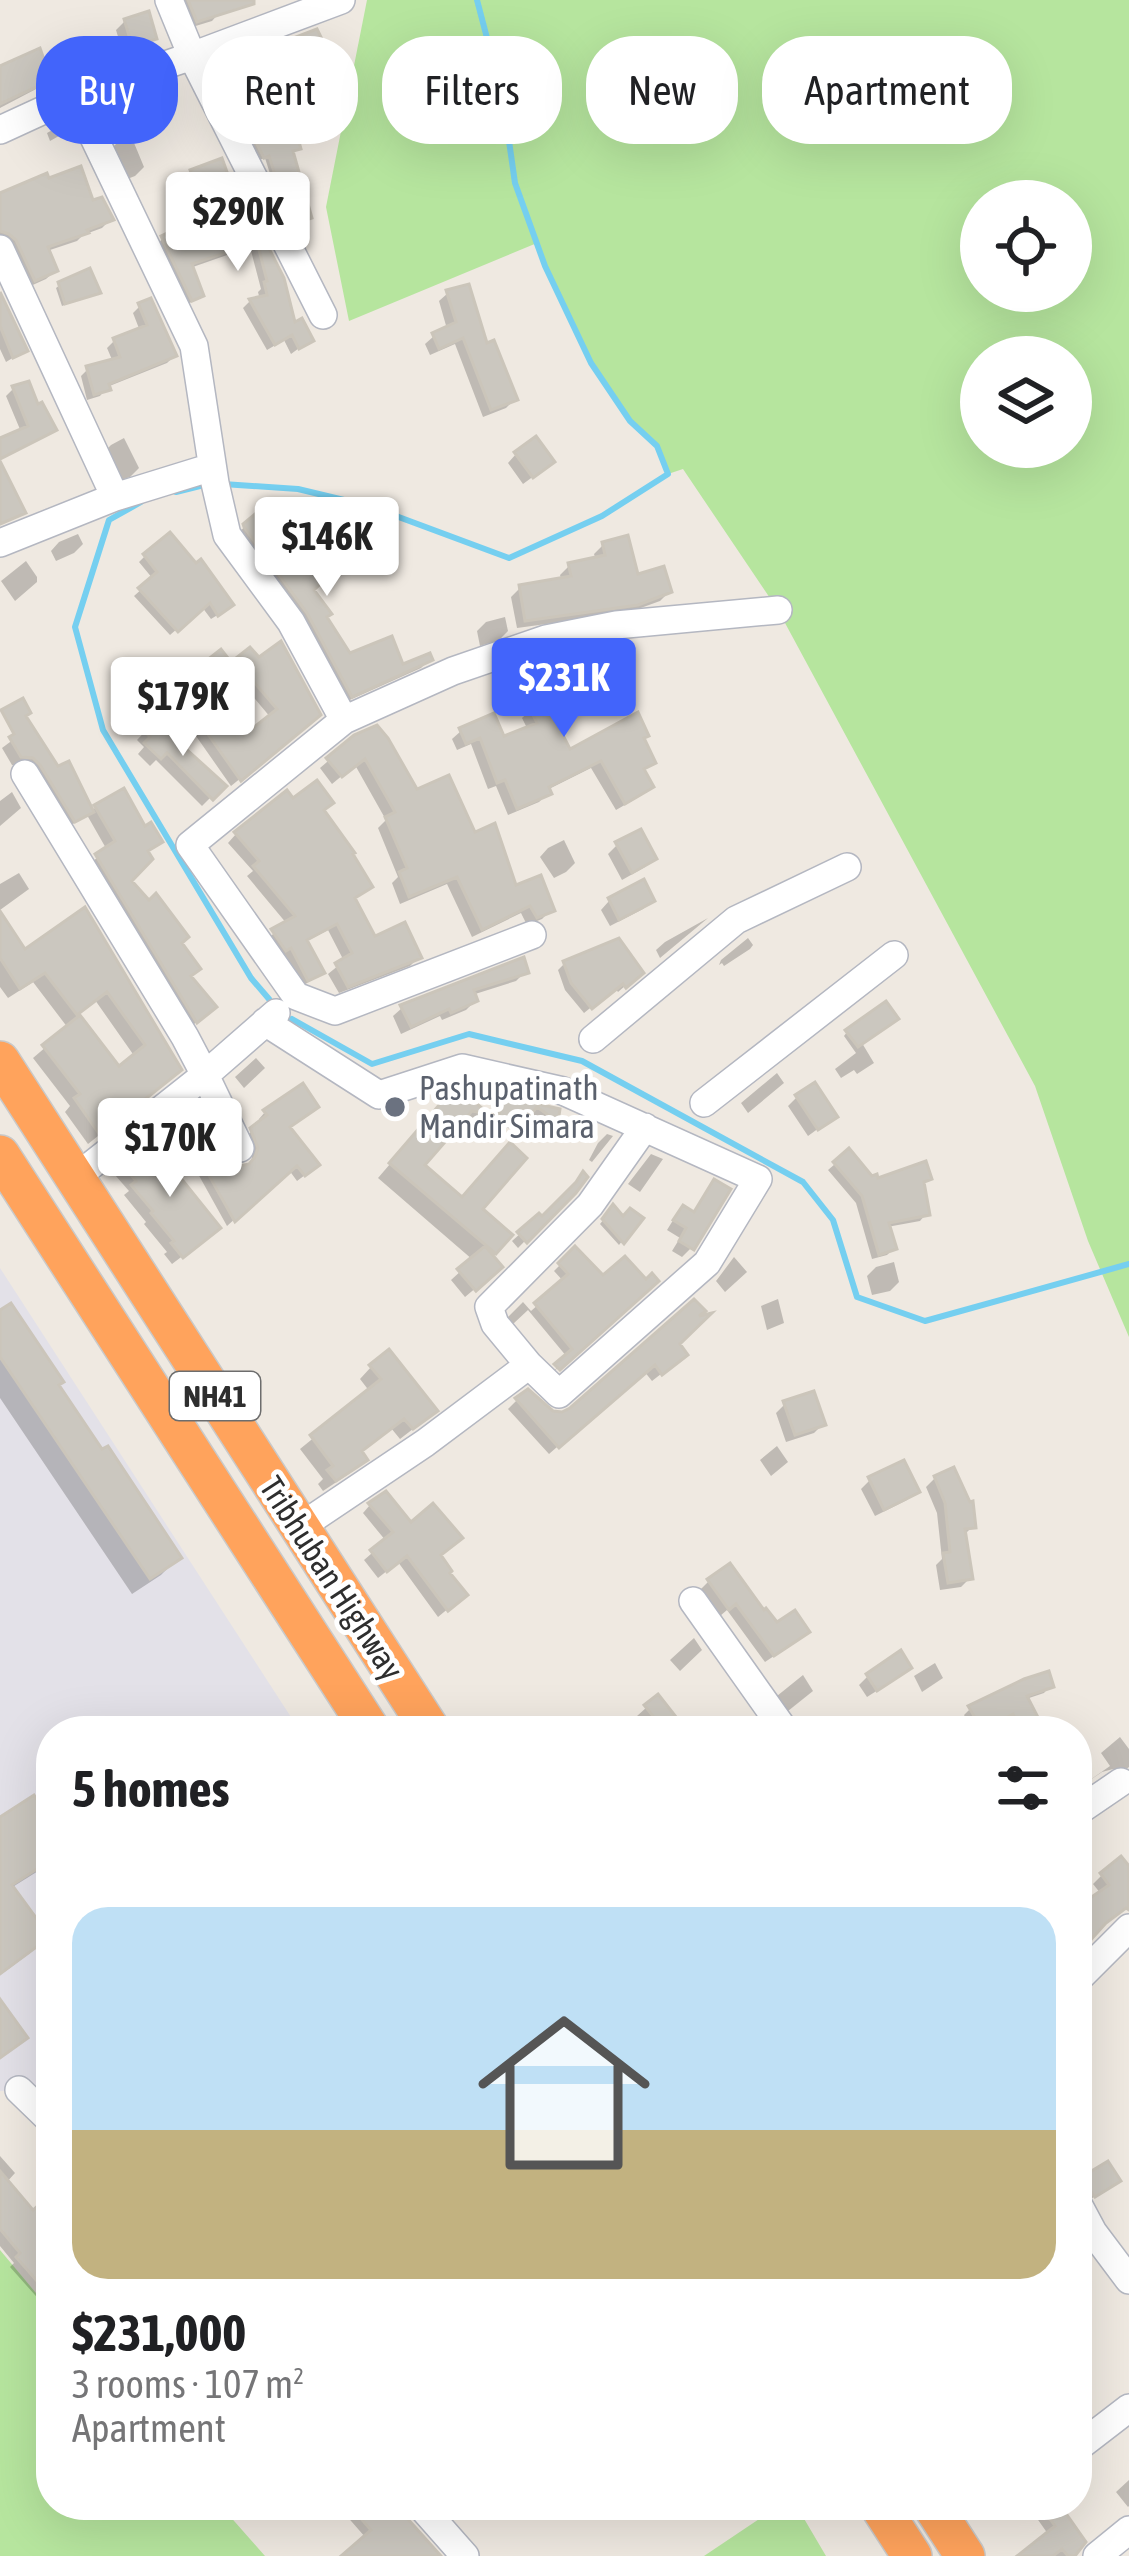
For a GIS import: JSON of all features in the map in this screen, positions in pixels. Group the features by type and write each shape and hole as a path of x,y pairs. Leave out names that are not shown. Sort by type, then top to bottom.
{"highway":[{"name":"Tribhuban Highway","path":"0,1060 421,1716"},
{"name":"Tribhuban Highway","path":"0,1155 361,1716"},
{"path":"889,2520 912,2556"},
{"path":"941,2520 964,2556"}],"street":[{"path":"170,0 192,56 323,315"},
{"path":"178,61 340,0"},
{"path":"0,130 36,113"},
{"path":"97,144 194,346 227,535 291,622 344,720"},
{"path":"0,249 115,496"},
{"path":"0,544 115,496 212,467"},
{"path":"532,935 335,1012 296,996 190,845 344,720 453,671 547,639 616,625 778,610"},
{"path":"25,774 185,1037 240,1148"},
{"path":"593,1039 736,920 848,867"},
{"path":"704,1103 894,956"},
{"path":"74,1178 296,996"},
{"path":"265,1022 380,1095 462,1067 563,1090 645,1127 758,1179 707,1263 559,1394 495,1324 489,1307 590,1204 645,1127"},
{"path":"300,1527 529,1365"},
{"path":"693,1601 774,1716"},
{"path":"1092,1802 1121,1782"},
{"path":"1092,1965 1129,1928"},
{"path":"19,2090 36,2106"},
{"path":"1092,2230 1129,2280"},
{"path":"1092,2436 1129,2408"},
{"path":"433,2520 465,2556"},
{"path":"1097,2556 1129,2530"}],"shaded area":[{"path":"0,1268 290,1716 36,1716 36,2106 19,2090 0,2091"}],"green space":[{"path":"367,0 1129,0 1129,1337 1088,1241 1035,1086 778,610 683,469 668,474 657,446 630,421 591,363 537,243 349,321 326,207 338,144 358,144 358,45"},
{"path":"0,2250 36,2293 36,2520 233,2520 265,2556 0,2556"},
{"path":"758,2520 805,2520 826,2556 704,2556"}],"building":[{"path":"188,0 254,0 254,4 197,22"},
{"path":"149,11 156,36 129,36 124,19"},
{"path":"36,50 36,87 0,104 0,66"},
{"path":"257,144 300,144 301,149 293,151 312,218 297,223 269,156 264,158"},
{"path":"222,158 231,183 199,195 190,170"},
{"path":"81,166 93,200 102,197 114,220 48,247 58,271 35,281 16,240 0,231 0,193 47,173 49,178"},
{"path":"255,221 284,278 295,322 302,318 314,341 299,349 292,335 275,345 249,299 267,295 257,242 192,264 204,296 192,301 161,236 189,223 193,233 230,222 233,233"},
{"path":"90,268 101,293 65,304 58,282"},
{"path":"469,284 487,343 494,340 518,400 491,410 463,338 439,349 432,333 456,322 446,290"},
{"path":"0,292 28,351 13,358 0,326"},
{"path":"151,298 177,356 94,395 86,366 120,357 113,338 147,325 138,303"},
{"path":"29,381 57,430 0,459 0,438 28,426 12,386"},
{"path":"536,436 555,462 533,478 514,452"},
{"path":"0,461 26,513 0,524"},
{"path":"267,504 310,559 348,523 366,542 314,590 332,614 327,617 350,653 392,636 403,664 430,653 433,660 352,697 307,613 244,527"},
{"path":"170,532 196,563 201,559 234,605 218,616 210,603 178,632 138,588 157,572 143,554"},
{"path":"628,535 638,574 664,566 672,592 638,605 525,621 519,585 571,576 568,563 605,555 602,542"},
{"path":"281,641 321,715 241,781 174,686 221,649 231,662 250,647 259,657","holes":["253,681 277,709 244,735 222,707"]},
{"path":"604,652 613,683 547,704 570,749 638,712 656,763 644,769 654,787 625,804 601,761 549,787 552,794 517,809 505,780 497,783 480,738 466,744 459,728 494,713 504,736 537,723 529,707 541,701 533,671"},
{"path":"23,698 31,713 26,716 58,766 69,761 94,812 75,822 40,765 33,758 21,757 9,737 14,734 1,710"},
{"path":"153,719 227,786 213,800 167,753 161,759 144,743 150,737 143,729"},
{"path":"377,725 417,789 449,775 475,832 495,823 516,885 541,875 555,911 537,918 530,906 482,930 457,877 409,897 399,872 407,868 385,817 395,812 365,759 342,777 326,758 354,735"},
{"path":"317,780 334,803 324,810 373,887 355,898 375,936 405,922 422,958 348,987 335,963 352,953 337,924 307,940 325,973 308,981 291,948 286,951 271,929 295,916 253,866 259,861 234,832 287,790 293,798"},
{"path":"124,788 145,826 151,822 163,842 148,851 153,859 132,881 149,900 156,893 189,937 182,943 201,969 191,976 217,1007 197,1023 95,854 115,841 94,805"},
{"path":"641,829 657,859 632,873 615,842"},
{"path":"644,879 655,901 619,920 608,898"},
{"path":"85,907 182,1070 100,1135 74,1098 80,1094 42,1045 80,1015 119,1066 145,1045 107,992 77,1015 45,973 20,989 0,958 0,911 25,949"},
{"path":"619,938 644,973 592,1009 571,983 563,961"},
{"path":"524,957 529,973 474,990 478,1001 451,1013 449,1009 411,1027 400,1005"},
{"path":"886,1001 899,1019 858,1047 845,1030"},
{"path":"815,1082 838,1117 818,1130 795,1095"},
{"path":"303,1083 319,1107 290,1127 320,1165 305,1176 297,1166 235,1222 197,1154 217,1141 229,1162 249,1164 258,1148 250,1128 267,1115 263,1110"},
{"path":"458,1088 489,1114 472,1111 425,1165 462,1197 510,1142 527,1158 483,1209 513,1235 496,1254 389,1163"},
{"path":"502,1096 560,1109 558,1122 537,1107 524,1122 499,1116"},
{"path":"151,1141 221,1228 183,1258 131,1185 136,1181 122,1164"},
{"path":"849,1148 878,1178 926,1161 932,1179 924,1182 930,1215 889,1223 897,1249 879,1255 862,1196 833,1162"},
{"path":"583,1171 588,1177 576,1193 527,1243 517,1232 539,1213 542,1216"},
{"path":"714,1179 731,1189 694,1250 679,1241 686,1228 673,1220 683,1205 694,1212"},
{"path":"613,1204 623,1216 630,1208 644,1218 624,1244 602,1219"},
{"path":"485,1246 503,1267 476,1291 457,1269"},
{"path":"575,1246 603,1275 625,1256 646,1279 652,1273 659,1281 560,1370 554,1364 572,1349 534,1303 568,1274 558,1263"},
{"path":"694,1299 706,1311 699,1316 712,1313 680,1344 688,1355 662,1375 655,1365 559,1448 515,1398 528,1389 553,1411 570,1408"},
{"path":"11,1303 64,1382 59,1385 102,1449 108,1446 182,1558 150,1579 0,1357 0,1310"},
{"path":"389,1349 438,1411 413,1429 404,1419 362,1451 368,1460 336,1481 327,1470 333,1466 310,1435 381,1379 369,1365"},
{"path":"814,1391 826,1425 795,1435 783,1401"},
{"path":"904,1460 920,1492 884,1510 868,1477"},
{"path":"954,1467 973,1501 976,1528 965,1529 973,1579 948,1583 943,1553 950,1552 945,1503 934,1476"},
{"path":"386,1491 411,1522 433,1503 463,1538 441,1555 468,1595 448,1611 407,1556 387,1572 370,1550 393,1532 368,1503"},
{"path":"730,1563 777,1622 795,1610 810,1632 774,1656 736,1604 729,1610 707,1579"},
{"path":"901,1650 912,1668 877,1691 866,1674"},
{"path":"1049,1671 1054,1687 1027,1696 1037,1716 974,1716 968,1706"},
{"path":"658,1694 675,1716 653,1716 644,1705"},
{"path":"34,1795 36,1798 36,1870 12,1885 36,1918 36,1947 0,1974 0,1817"},
{"path":"1121,1856 1129,1866 1129,1910 1106,1923 1092,1938 1092,1897 1109,1885 1100,1873"},
{"path":"0,1999 28,2038 0,2058"},
{"path":"1108,2161 1121,2181 1095,2197 1092,2171"},
{"path":"0,2171 33,2210 36,2207 36,2280 16,2257 20,2253 0,2229"},
{"path":"362,2520 409,2520 441,2556 341,2556 371,2530"},
{"path":"1051,2520 1071,2520 1086,2542 1075,2556 1062,2549 1053,2556 1017,2556 1055,2526"}],"waterway":[{"path":"223,484 298,489 369,506 509,558 602,516 668,474 657,446 630,421 591,363 545,266 515,183 503,99 477,0"},
{"path":"176,492 204,485"},
{"path":"141,502 109,520 75,627 103,730 251,978 269,999"},
{"path":"292,1019 372,1064 469,1034 582,1061 803,1182 833,1220 857,1297 925,1321 1129,1264"}],"place":[{"name":"Pashupatinath Mandir Simara","path":"395,1107"}]}
